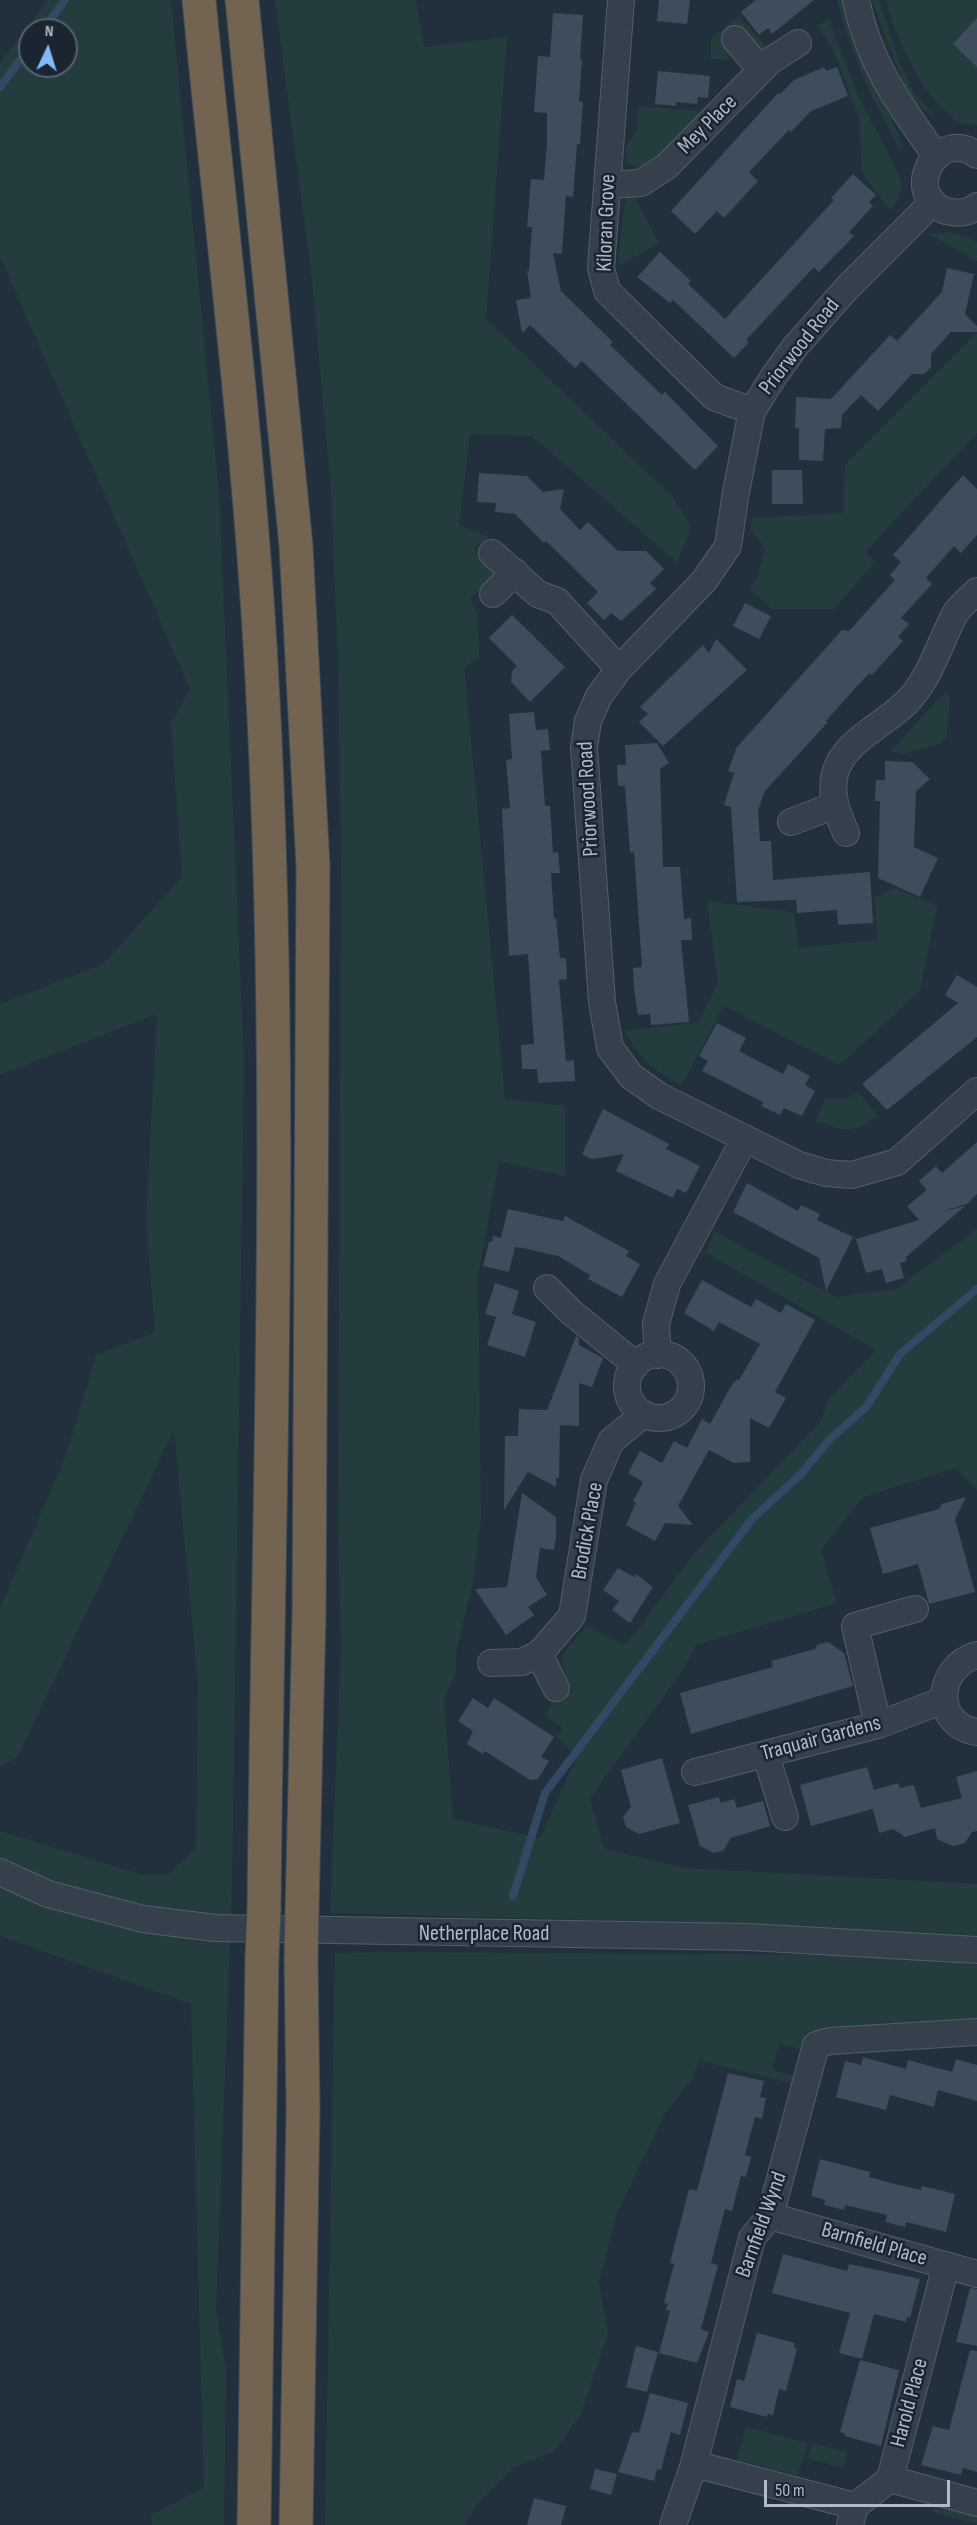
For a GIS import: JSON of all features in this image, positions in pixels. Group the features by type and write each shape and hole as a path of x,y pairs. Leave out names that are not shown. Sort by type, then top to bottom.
{"highway":[{"path":"199,0 253,553 262,678 270,880 275,1203 254,2525"},
{"path":"242,0 296,546 313,866 309,1615 301,1959 303,2121 296,2525"}],"street":[{"name":"Kiloran Grove","path":"621,0 601,267 607,291 714,397 752,411"},
{"path":"856,0 861,24 888,88 936,156"},
{"path":"735,39 761,70"},
{"name":"Mey Place","path":"608,185 641,183 667,166 770,61 798,43"},
{"path":"977,155 954,148 936,156 926,173 925,183 933,202 952,213 963,212 977,206"},
{"name":"Priorwood Road","path":"933,202 848,287 795,346 752,411 728,546 681,608 620,669 599,696 588,721 584,747 602,1002 610,1048 631,1076 659,1096 799,1164 826,1173 852,1175 897,1162 977,1091"},
{"path":"492,553 538,594 557,601 620,669"},
{"path":"493,594 515,572"},
{"path":"846,833 833,806 839,763 854,745 908,701 935,660 956,612 977,591"},
{"path":"791,822 833,806"},
{"path":"547,1288 571,1312 647,1360 669,1356 686,1368 691,1389 683,1408 675,1414 654,1418 644,1414 630,1399 627,1389 628,1379 647,1360 667,1284 745,1138"},
{"name":"Brodick Place","path":"539,1654 572,1616 594,1480 611,1441 644,1414"},
{"path":"878,1725 855,1626 915,1609"},
{"path":"491,1663 522,1662 539,1654 556,1688"},
{"path":"977,1655 967,1658 950,1673 945,1684 944,1700 952,1718 962,1726 977,1732"},
{"name":"Traquair Gardens","path":"695,1773 878,1725 944,1700"},
{"path":"766,1755 785,1817"},
{"name":"Netherplace Road","path":"0,1872 58,1897 143,1919 215,1928 749,1937 977,1950"},
{"name":"Barnfield Wynd","path":"674,2525 694,2464 752,2238 770,2216 816,2046 830,2042 977,2032"},
{"name":"Barnfield Place","path":"770,2216 977,2274"},
{"name":"Harold Place","path":"853,2516 890,2479 946,2265"},
{"path":"694,2464 853,2516"},
{"path":"890,2479 977,2503"}],"green space":[{"path":"48,0 171,0 219,495 244,1061 232,1887 216,2310 226,2370 224,2525 152,2525 151,2515 204,2488 191,2004 0,1936 0,1831 143,1875 167,1875 196,1848 198,1684 174,1430 17,1758 0,1767 0,1608 67,1452 96,1355 155,1332 146,1220 157,1014 0,1075 0,1004 103,964 182,877 171,724 190,689 0,257 0,63 18,39 18,78 78,78 78,18 34,18"},
{"path":"275,0 416,0 424,47 507,37 486,319 674,498 691,527 677,562 532,436 470,434 459,525 489,537 474,548 496,577 470,598 478,615 479,658 464,667 505,1099 565,1106 565,1176 499,1161 478,1276 481,1519 473,1583 456,1653 456,1672 444,1699 453,1819 540,1838 577,1757 557,1736 563,1728 546,1717 551,1703 573,1691 562,1661 566,1649 588,1626 626,1645 693,1555 820,1422 830,1398 876,1350 706,1253 715,1232 836,1297 896,1289 977,1229 977,1489 956,1468 863,1497 821,1550 837,1603 696,1645 682,1671 590,1798 604,1849 686,1868 977,1884 977,1940 638,1921 330,1913 341,1648 338,1529 341,858 338,662 331,492 312,279"},
{"path":"837,0 844,0 867,69 898,132 904,156 865,81 849,41"},
{"path":"872,0 879,0 899,60 913,91 940,123 917,104 904,86"},
{"path":"886,0 977,0 977,125 959,122 934,100 904,50"},
{"path":"739,16 769,50 758,47 739,29 722,42 728,50 728,60 711,59 711,39"},
{"path":"829,19 857,94 899,174 901,194 890,210 862,173 859,119 833,49 818,26"},
{"path":"638,106 699,111 693,124 673,148 659,161 646,167 626,164 626,146 637,131"},
{"path":"633,194 659,243 620,266 618,256 626,195"},
{"path":"952,232 977,242 977,261 928,234"},
{"path":"977,333 977,433 865,552 875,562 834,609 772,609 749,589 757,578 765,551 759,539 750,531 752,518 843,513 845,465"},
{"path":"945,693 950,697 947,734 942,743 904,754 890,751"},
{"path":"894,888 937,906 920,991 839,1065 724,1006 682,1085 648,1064 630,1041 625,1030 698,1023 718,983 707,901 794,912 799,948 877,940 875,897"},
{"path":"858,1092 878,1116 854,1129 841,1129 816,1121 826,1098 846,1099"},
{"path":"335,1953 862,1955 977,1965 977,2020 806,2032 801,2049 779,2044 772,2070 794,2076 792,2084 699,2060 693,2078 665,2113 617,2213 599,2282 608,2333 581,2414 554,2452 514,2467 477,2505 465,2525 325,2525"},
{"path":"746,2427 807,2443 798,2476 737,2460"},
{"path":"813,2443 847,2452 843,2468 808,2459"},
{"path":"934,2504 977,2515 977,2524 932,2512"}],"building":[{"path":"659,0 690,0 687,24 657,21"},
{"path":"756,0 814,0 772,34 768,28 759,35 741,12"},
{"path":"553,13 583,15 579,101 583,102 580,144 577,144 573,197 566,196 562,254 553,253 561,291 613,342 610,345 662,395 665,392 718,446 695,470 582,361 575,368 530,325 522,333 516,300 531,298 527,271 529,271 532,227 527,227 531,179 544,180 547,142 547,113 534,112 538,56 550,57"},
{"path":"977,18 977,67 953,44"},
{"path":"824,67 826,71 837,67 848,96 811,111 791,132 789,130 749,172 758,181 724,218 717,211 695,234 671,211 778,93 780,94 794,80"},
{"path":"658,71 710,76 708,98 698,97 697,104 676,102 676,106 655,104"},
{"path":"853,174 876,195 869,202 873,206 849,232 854,236 819,272 814,267 746,340 749,342 734,358 673,300 670,303 637,277 660,252 691,281 688,284 725,319 834,200 831,198"},
{"path":"947,268 974,274 965,314 977,326 977,332 951,332 931,354 931,367 924,374 912,374 878,411 861,395 842,415 841,428 825,429 823,461 799,460 799,428 795,428 796,397 831,399 890,335 897,341 942,292"},
{"path":"772,470 802,470 803,504 772,504"},
{"path":"479,473 527,476 543,492 564,489 560,509 580,530 588,522 618,551 646,551 664,569 650,583 656,589 621,621 611,613 604,620 587,603 598,592 546,541 544,543 515,514 495,512 496,503 477,502"},
{"path":"963,475 977,489 977,535 961,553 954,546 926,578 932,584 901,618 909,624 898,637 903,641 872,675 870,673 857,686 826,721 828,722 765,791 758,810 760,841 771,841 773,880 870,872 873,923 838,925 837,910 797,913 796,900 737,902 731,807 724,805 734,773 728,771 737,747 842,630 849,631 895,580 890,575 901,562 893,555"},
{"path":"745,603 771,616 759,639 733,626"},
{"path":"512,615 565,667 530,702 511,682 512,671 517,666 489,638"},
{"path":"716,639 747,670 663,746 639,722 648,714 640,707 703,645 709,653"},
{"path":"534,712 536,730 548,729 550,750 541,751 545,806 550,806 553,853 558,852 560,873 551,873 554,919 556,918 560,958 566,958 567,979 559,980 566,1061 574,1060 575,1081 538,1083 537,1069 522,1069 521,1045 534,1044 528,954 509,956 502,809 510,808 506,760 512,759 509,714"},
{"path":"657,743 669,763 660,769 663,867 680,867 684,919 691,918 692,940 681,940 689,1022 651,1025 650,1014 638,1015 634,988 633,968 642,967 634,852 630,853 625,786 618,786 617,765 626,765 625,745"},
{"path":"885,761 912,762 930,779 916,791 914,847 938,858 920,897 878,878 880,801 875,801 876,780 885,780"},
{"path":"957,975 977,987 977,1037 887,1110 862,1084 958,1003 945,995"},
{"path":"717,1023 746,1038 739,1051 783,1074 788,1064 810,1076 805,1085 815,1091 802,1116 784,1108 780,1115 761,1106 763,1102 702,1071 708,1061 699,1056"},
{"path":"603,1109 669,1144 666,1149 700,1166 686,1193 677,1189 673,1198 616,1171 624,1154 592,1159 582,1154"},
{"path":"977,1142 977,1194 967,1204 940,1212 965,1206 906,1257 907,1261 900,1263 904,1278 886,1283 882,1269 866,1273 856,1239 919,1220 907,1206 927,1190 919,1181 936,1166 942,1173"},
{"path":"747,1183 798,1211 801,1205 820,1214 817,1220 853,1237 826,1291 819,1258 733,1212"},
{"path":"508,1209 563,1221 565,1216 629,1251 626,1256 640,1264 622,1297 588,1279 590,1275 558,1256 523,1248 515,1247 509,1272 483,1266 489,1242 492,1242 493,1236 501,1238"},
{"path":"702,1280 751,1307 756,1299 781,1313 786,1304 815,1320 775,1392 786,1398 769,1428 750,1418 750,1462 734,1463 709,1450 678,1506 693,1525 665,1523 655,1541 626,1525 636,1503 633,1501 643,1482 628,1473 640,1451 662,1463 674,1441 687,1448 702,1419 710,1424 730,1388 737,1379 739,1380 760,1344 719,1322 714,1331 684,1313"},
{"path":"495,1283 519,1291 512,1314 536,1322 525,1357 487,1345 496,1317 485,1314"},
{"path":"576,1336 579,1338 579,1345 603,1358 592,1387 579,1383 579,1426 560,1425 559,1478 556,1478 556,1487 528,1472 504,1510 505,1436 518,1436 519,1409 547,1410"},
{"path":"522,1493 556,1517 556,1538 554,1550 540,1548 536,1577 547,1595 528,1607 534,1615 506,1635 475,1589 507,1587"},
{"path":"966,1497 955,1519 975,1592 929,1604 918,1564 883,1574 870,1528 939,1509 942,1504"},
{"path":"618,1568 634,1577 636,1574 653,1587 630,1623 612,1610 619,1601 603,1590"},
{"path":"828,1642 844,1653 853,1686 691,1734 680,1693 773,1667 771,1661 815,1649 817,1645"},
{"path":"473,1698 488,1708 494,1698 554,1737 541,1757 549,1761 538,1779 530,1780 485,1751 483,1754 467,1744 473,1731 458,1721"},
{"path":"662,1758 680,1823 639,1834 626,1827 623,1817 631,1807 621,1770"},
{"path":"867,1767 874,1790 898,1783 900,1788 914,1785 921,1808 962,1798 956,1777 977,1771 977,1831 972,1832 965,1843 953,1846 937,1839 935,1828 905,1837 893,1829 879,1833 873,1809 811,1826 800,1785"},
{"path":"719,1797 721,1803 734,1799 737,1808 763,1801 770,1826 731,1838 723,1851 714,1853 700,1846 688,1805"},
{"path":"863,2057 906,2069 908,2060 952,2072 956,2059 977,2065 977,2101 938,2090 934,2107 890,2095 886,2110 836,2097 845,2061 861,2065"},
{"path":"728,2073 764,2081 760,2097 766,2098 762,2119 755,2117 745,2155 751,2157 746,2177 741,2176 732,2211 725,2209 711,2263 718,2265 701,2329 709,2332 697,2363 659,2353 670,2311 666,2310 668,2304 664,2303 674,2264 670,2263 689,2189 697,2191"},
{"path":"820,2159 870,2172 869,2177 895,2184 921,2190 922,2186 955,2194 946,2232 906,2222 905,2227 885,2222 887,2215 845,2205 844,2210 824,2205 825,2200 811,2196"},
{"path":"783,2254 847,2271 849,2264 920,2279 910,2318 907,2317 906,2322 874,2314 862,2359 839,2353 850,2313 772,2293"},
{"path":"970,2288 977,2289 977,2346 956,2342"},
{"path":"757,2333 795,2343 794,2348 797,2349 786,2391 779,2389 773,2415 768,2414 767,2417 730,2407 737,2379 744,2381"},
{"path":"636,2346 658,2352 647,2392 626,2387"},
{"path":"970,2350 977,2351 977,2472 963,2468 961,2475 921,2465 933,2426 949,2430"},
{"path":"860,2360 899,2370 881,2446 845,2436 840,2432"},
{"path":"650,2393 688,2403 680,2435 671,2432 661,2470 657,2469 654,2481 618,2472 632,2432 639,2433"},
{"path":"595,2469 617,2474 611,2495 590,2489"},
{"path":"534,2498 566,2506 561,2525 527,2525"}],"waterway":[{"path":"52,18 65,0"},
{"path":"0,87 18,63"},
{"path":"513,1896 545,1793 752,1519 801,1474 830,1439 867,1406 900,1354 977,1289"}]}
